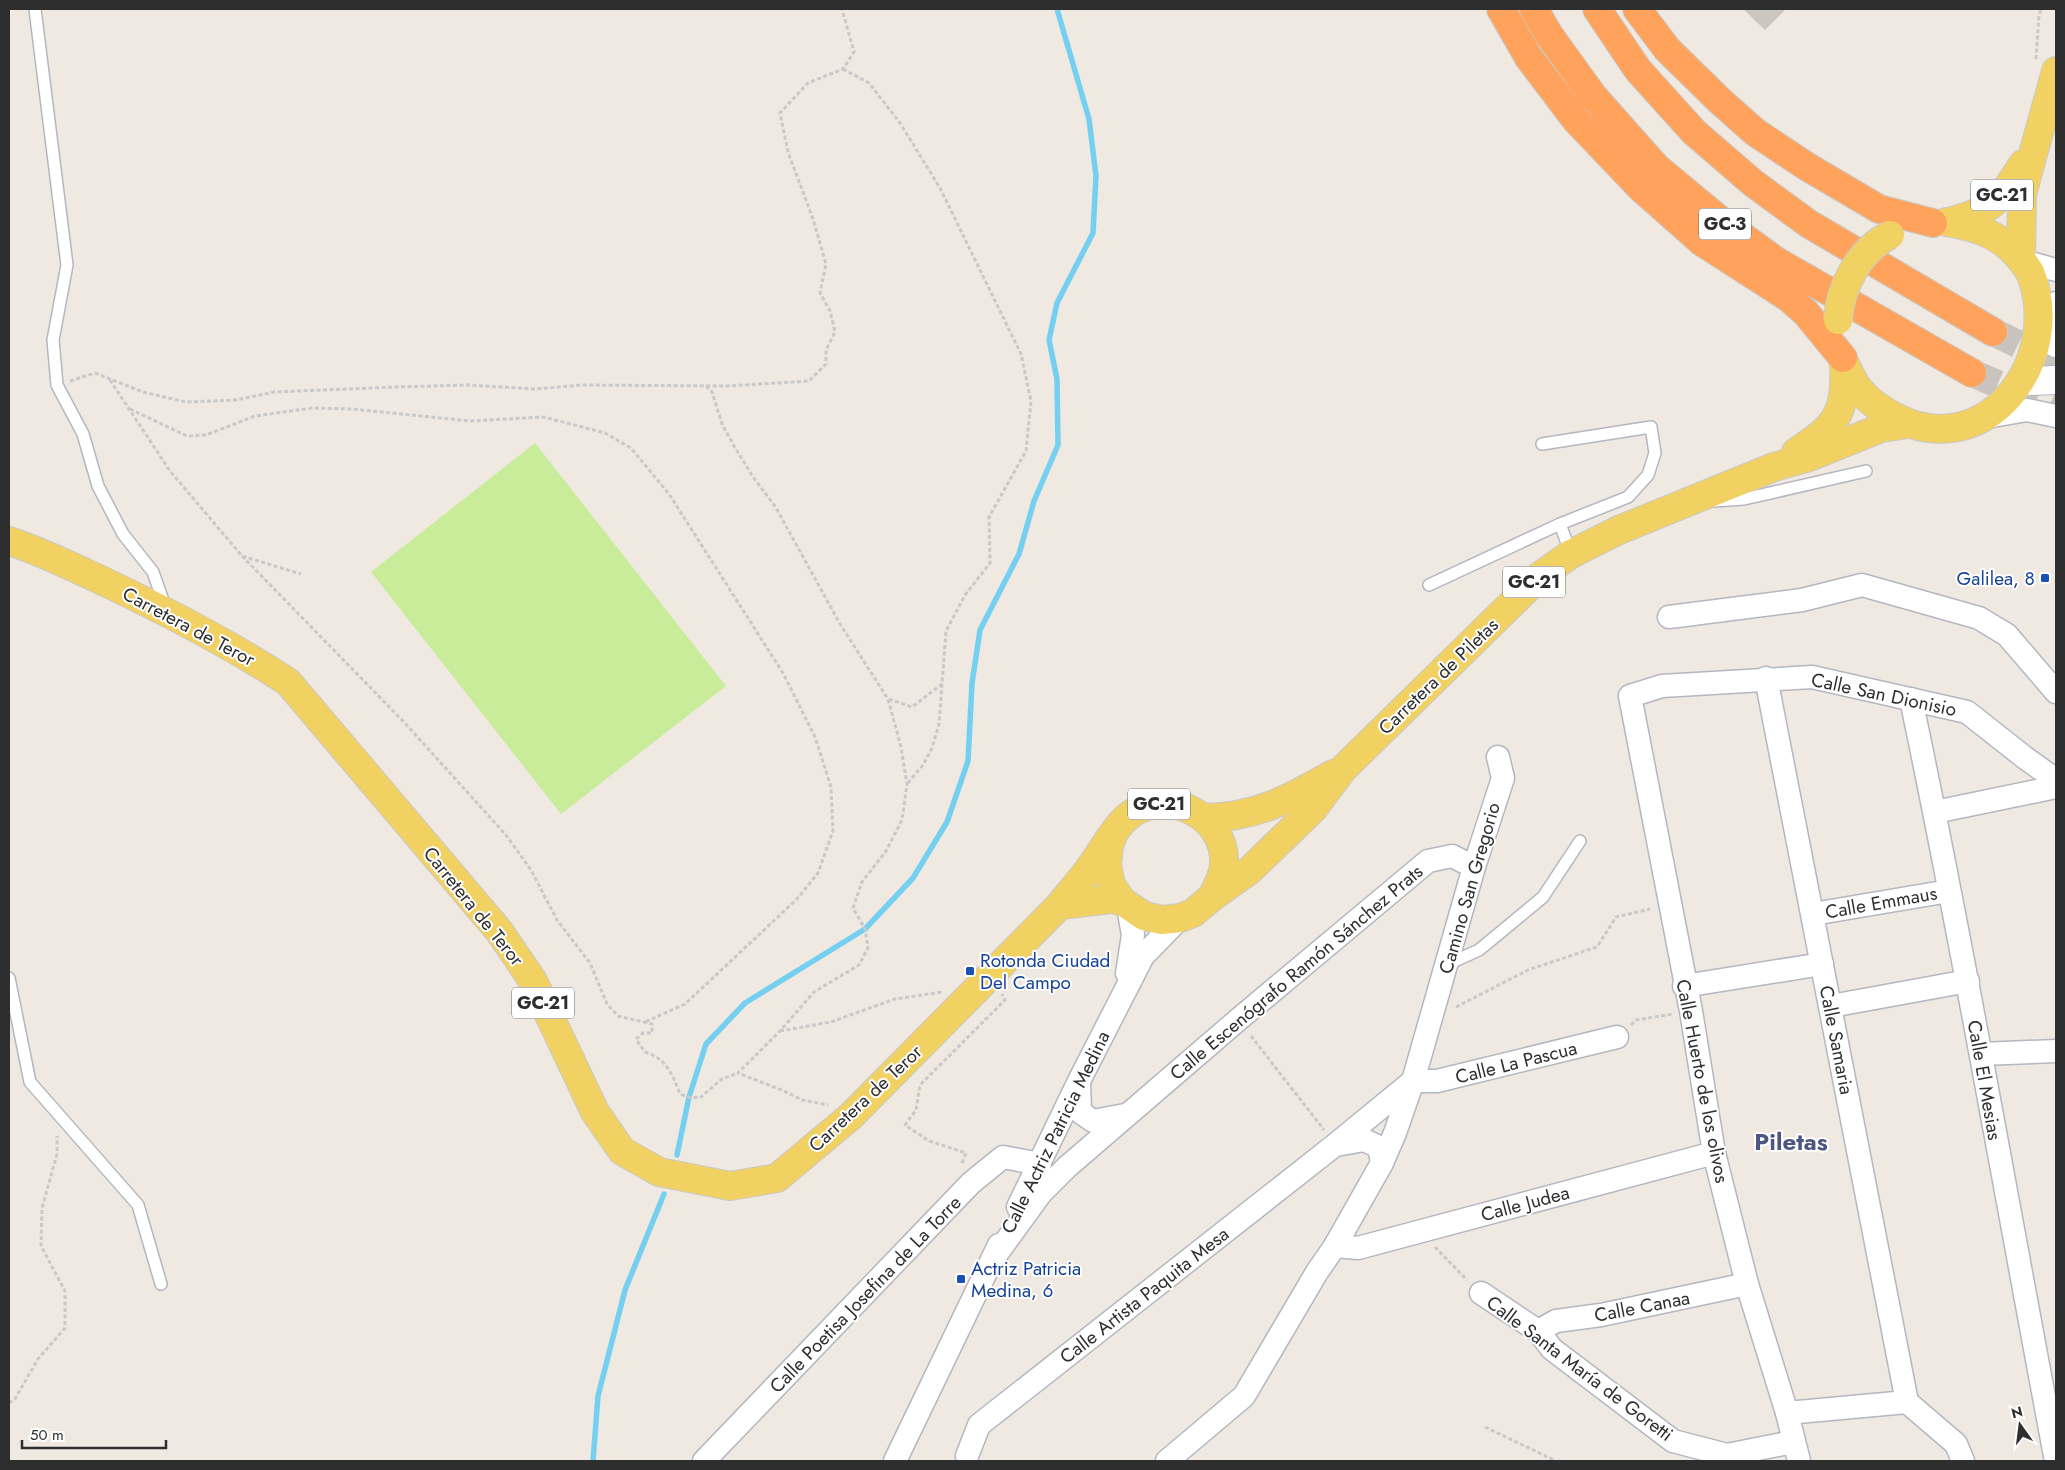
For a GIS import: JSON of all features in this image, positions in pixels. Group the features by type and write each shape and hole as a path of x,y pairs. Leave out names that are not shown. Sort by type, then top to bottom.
{"highway":[{"path":"1501,9 1529,58 1576,120 1640,187 1702,242 1789,298 1806,313 1843,360"},
{"name":"GC-3","path":"1534,9 1549,35 1593,96 1656,167 1721,221 1776,261 1972,373"},
{"name":"GC-3","path":"1597,9 1638,70 1694,132 1753,183 1809,224 1993,332"},
{"path":"1637,9 1667,50 1755,132 1829,181 1878,209 1939,223"}],"main road":[{"name":"GC-21","path":"2022,259 2022,194 2056,71"},
{"name":"GC-21","path":"1774,467 1826,430 1835,419 1842,404 1845,390 1843,360 1838,334 1839,306 1848,278 1865,255 1890,235 1913,225 1939,223 1968,217 1983,211 2004,193 2037,142"},
{"name":"GC-21","path":"1843,360 1858,389 1881,410 1909,424 1937,429 1965,426 1992,416 2011,403 2027,383 2036,368 2051,321 2037,284 2022,259 1999,239 1972,226 1939,223"},
{"name":"GC-21","path":"1774,467 1809,457 1881,428 1909,424"},
{"name":"Carretera de Piletas","path":"1343,769 1540,576 1571,554 1619,530 1774,467"},
{"name":"Carretera de Teror","path":"9,541 34,549 167,611 244,653 288,682 499,931 533,981 596,1112 622,1151 659,1172 730,1186 777,1178 851,1116 1060,904"},
{"name":"GC-21","path":"1205,818 1228,818 1258,811 1287,801 1343,769"},
{"name":"GC-21","path":"1060,904 1111,899 1125,904 1144,916 1162,920 1180,918 1193,913 1250,870 1313,809 1343,769"},
{"name":"GC-21","path":"1060,904 1090,867 1118,827 1132,814 1149,806 1169,803 1188,808 1205,818 1215,832 1222,848 1224,865 1220,882 1212,897"},
{"name":"GC-21","path":"1118,827 1109,845 1107,865 1111,884 1125,904"}],"street":[{"path":"2022,259 2056,270"},
{"path":"2027,383 2056,380"},
{"path":"2027,383 2056,406"},
{"path":"1992,416 2027,410 2056,416"},
{"path":"1669,617 1802,600 1862,585 1979,618 2007,635 2056,692"},
{"name":"Calle San Dionisio","path":"1630,696 1662,686 1812,676 1968,712 2056,780"},
{"name":"Calle Samaria","path":"1766,678 1907,1402"},
{"name":"Calle Huerto de los olivos","path":"1630,696 1684,986 1691,1011 1714,1153 1747,1284 1787,1413 1796,1452"},
{"name":"Calle El Mesias","path":"1911,698 1982,1054 1985,1082 2056,1461"},
{"name":"Camino San Gregorio","path":"1167,1461 1244,1396 1317,1272 1335,1246 1382,1164 1396,1133 1413,1081 1474,867 1502,778 1498,757"},
{"path":"1935,812 2056,787"},
{"name":"Calle Escenógrafo Ramón Sánchez Prats","path":"993,1259 1041,1193 1067,1167 1239,1019 1428,861 1452,856 1474,867"},
{"name":"Calle Emmaus","path":"1813,914 1950,890"},
{"name":"Calle Actriz Patricia Medina","path":"1125,904 1133,935 1125,992"},
{"name":"Calle Actriz Patricia Medina","path":"895,1461 1040,1164 1078,1081 1142,956 1180,918"},
{"path":"1684,986 1822,964"},
{"path":"1831,1006 1968,981"},
{"name":"Calle La Pascua","path":"1413,1081 1437,1081 1617,1037"},
{"path":"1982,1054 2056,1052"},
{"path":"1078,1081 1080,1112 1093,1121 1126,1115"},
{"name":"Calle Artista Paquita Mesa","path":"967,1456 979,1425 1335,1145 1413,1081"},
{"name":"Calle Artista Paquita Mesa","path":"1335,1145 1364,1140 1378,1147 1382,1164"},
{"name":"Calle Judea","path":"1335,1246 1358,1248 1714,1153"},
{"name":"Calle Poetisa Josefina de La Torre","path":"704,1461 971,1183 1003,1157 1040,1164"},
{"name":"Calle Canaa","path":"1538,1331 1556,1321 1601,1315 1747,1284"},
{"name":"Calle Santa María de Goretti","path":"1481,1293 1538,1331 1552,1349 1673,1440 1727,1456 1796,1452"},
{"path":"1787,1413 1907,1402 1956,1444 1963,1461"}],"lane":[{"path":"35,9 67,265 53,340 58,385 83,434 98,486 123,534 154,572 167,611"},
{"path":"1429,585 1560,524 1628,497 1648,475 1655,453 1651,426 1542,444"},
{"path":"1685,503 1744,499 1866,471"},
{"path":"1560,524 1571,554"},
{"path":"1446,965 1479,950 1543,897 1580,841"},
{"path":"9,978 30,1082 138,1205 161,1284"}],"path":[{"path":"58,385 95,373 143,392 186,402 236,400 274,392 396,387 468,385 536,390 582,385 706,386 809,382 826,364 826,350 835,332 830,311 820,293 826,264 788,152 780,113 808,83 843,69 854,52 842,9"},
{"path":"843,69 869,83 900,123 940,188 1021,354 1031,401 1026,451 989,517 990,563 965,596 946,631 939,724 932,748 923,765 907,784"},
{"path":"110,379 170,471 242,556 403,721 506,835 531,870 557,920 590,963 606,1004 618,1016 652,1024 652,1032 643,1033 636,1039 645,1052 657,1056 673,1075 680,1094 689,1098 700,1098 722,1079 738,1074 780,1031 814,992 859,965 868,948 865,929 853,908 862,882 886,851 902,820 907,784 901,747 888,699 840,624 775,506 753,477 734,446 722,424 712,392 706,386"},
{"path":"130,409 187,436 206,435 254,416 312,408 352,409 470,421 544,417 605,433 631,448 669,494 783,674 815,737 831,787 833,831 818,873 797,899 685,1004 645,1022"},
{"path":"242,556 301,574"},
{"path":"888,699 912,708 942,684"},
{"name":"Camino San Gregorio","path":"1431,1020 1528,970 1597,948 1616,917 1669,904"},
{"path":"1617,1037 1636,1020 1691,1011"},
{"path":"1239,1019 1335,1145"},
{"path":"738,1074 784,1091 802,1100 824,1103 851,1116"},
{"path":"9,1403 15,1399 38,1359 65,1328 65,1290 41,1246 42,1208 56,1154 58,1114"},
{"name":"Calle Santa María de Goretti","path":"1418,1231 1481,1293"},
{"path":"1485,1426 1556,1461"}],"green space":[{"path":"535,443 726,686 561,814 371,572"}],"building":[{"path":"1743,9 1786,9 1765,30"}],"waterway":[{"path":"677,1155 689,1097 706,1044 745,1003 865,929 913,878 947,822 968,761 972,683 980,630 1019,554 1034,501 1058,445 1057,379 1049,340 1057,303 1093,233 1096,176 1089,119 1057,9"},
{"path":"593,1461 598,1396 625,1290 664,1194"}],"tunnel":[{"path":"1993,332 2056,362"},
{"path":"1972,373 2056,409"}],"place":[{"name":"Galilea, 8","path":"2045,578"},
{"name":"Rotonda Ciudad Del Campo","path":"970,971"},
{"name":"Actriz Patricia Medina, 6","path":"961,1279"}],"district":[{"name":"Piletas","path":"1791,1142"}]}
